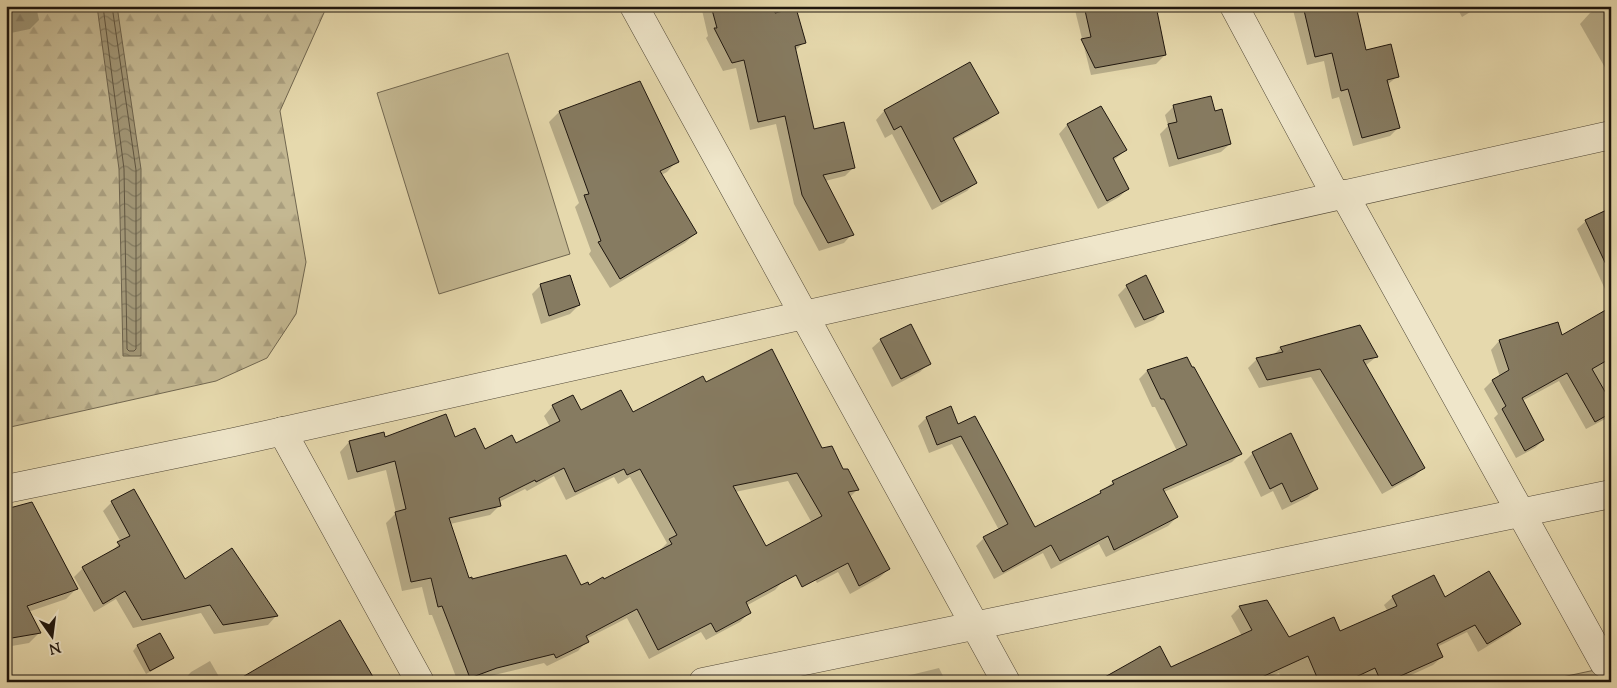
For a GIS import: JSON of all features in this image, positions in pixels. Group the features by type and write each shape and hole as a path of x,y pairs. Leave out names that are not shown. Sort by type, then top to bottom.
{"street":[{"path":"634,6 1006,682"},
{"path":"1234,6 1604,663"},
{"path":"6,489 282,431 1611,135"},
{"path":"282,431 420,682"},
{"path":"702,682 1611,494"}],"green space":[{"path":"6,6 327,6 280,111 306,262 296,314 267,358 216,381 6,428"},
{"path":"508,53 570,254 439,294 377,93"},
{"path":"1595,670 1600,682 1539,682"}],"water":[{"path":"97,6 117,6 141,169 141,356 123,356 119,169"}],"building":[{"path":"711,6 774,6 775,13 796,8 806,43 795,46 814,129 844,122 855,168 823,175 854,235 828,243 802,195 785,116 758,122 744,60 732,63 714,28 717,28"},
{"path":"1084,6 1156,6 1166,55 1095,68 1081,39 1091,37"},
{"path":"1303,6 1356,6 1366,50 1391,44 1399,77 1387,80 1400,128 1362,138 1348,89 1341,91 1332,53 1315,57"},
{"path":"970,62 999,113 953,138 977,183 941,202 901,126 894,130 884,110"},
{"path":"640,81 679,162 660,171 697,233 620,279 598,242 601,241 584,195 589,194 559,111"},
{"path":"1211,96 1215,111 1222,109 1231,144 1178,159 1168,124 1177,122 1173,105"},
{"path":"1101,106 1127,150 1113,158 1129,189 1107,201 1067,124"},
{"path":"1611,208 1611,275 1585,220"},
{"path":"570,275 580,305 549,316 540,284"},
{"path":"1146,275 1164,312 1144,320 1126,285"},
{"path":"1611,307 1611,358 1592,369 1611,402 1611,413 1595,422 1567,373 1522,398 1544,440 1525,451 1502,409 1506,406 1492,380 1509,370 1499,340 1558,322 1562,335"},
{"path":"911,324 931,364 901,379 880,339"},
{"path":"1360,325 1378,357 1363,360 1425,468 1392,486 1320,369 1267,380 1256,358 1283,352 1280,347"},
{"path":"772,349 822,448 832,446 843,469 848,469 859,490 848,492 890,569 859,586 848,563 802,587 796,575 746,602 751,613 716,632 711,623 658,650 637,609 586,636 589,642 556,658 554,654 497,668 470,678 442,606 438,607 431,578 411,582 395,512 406,509 395,461 357,472 349,441 384,432 385,437 446,414 455,437 475,428 485,449 512,435 516,443 560,421 552,405 573,395 581,410 621,390 633,412 703,376 706,382","holes":["564,468 575,492 624,469 627,475 640,469 677,535 669,539 672,544 589,585 588,582 581,585 566,555 472,579 472,577 469,578 449,518 501,506 499,498","797,473 822,516 766,546 733,486"]},
{"path":"1187,357 1242,454 1163,489 1178,517 1114,550 1108,536 1060,561 1051,545 1003,572 983,537 1008,524 961,436 937,445 926,417 951,406 958,424 975,416 1035,527 1101,493 1100,491 1114,484 1112,481 1187,445 1147,370"},
{"path":"1291,433 1318,489 1291,502 1282,483 1270,489 1252,452"},
{"path":"134,489 185,579 232,548 278,616 223,625 210,605 142,620 125,591 103,604 82,567 120,546 117,542 130,536 111,501"},
{"path":"32,502 78,589 27,606 41,633 6,639 6,509"},
{"path":"1489,571 1521,624 1487,644 1475,625 1437,644 1443,657 1387,682 1381,682 1375,668 1345,682 1319,682 1308,656 1251,682 1096,682 1160,646 1171,667 1252,630 1239,606 1267,600 1289,637 1334,617 1340,631 1397,606 1392,596 1434,575 1445,597"},
{"path":"340,620 376,682 234,682"},
{"path":"160,633 174,658 150,671 137,645"}]}
